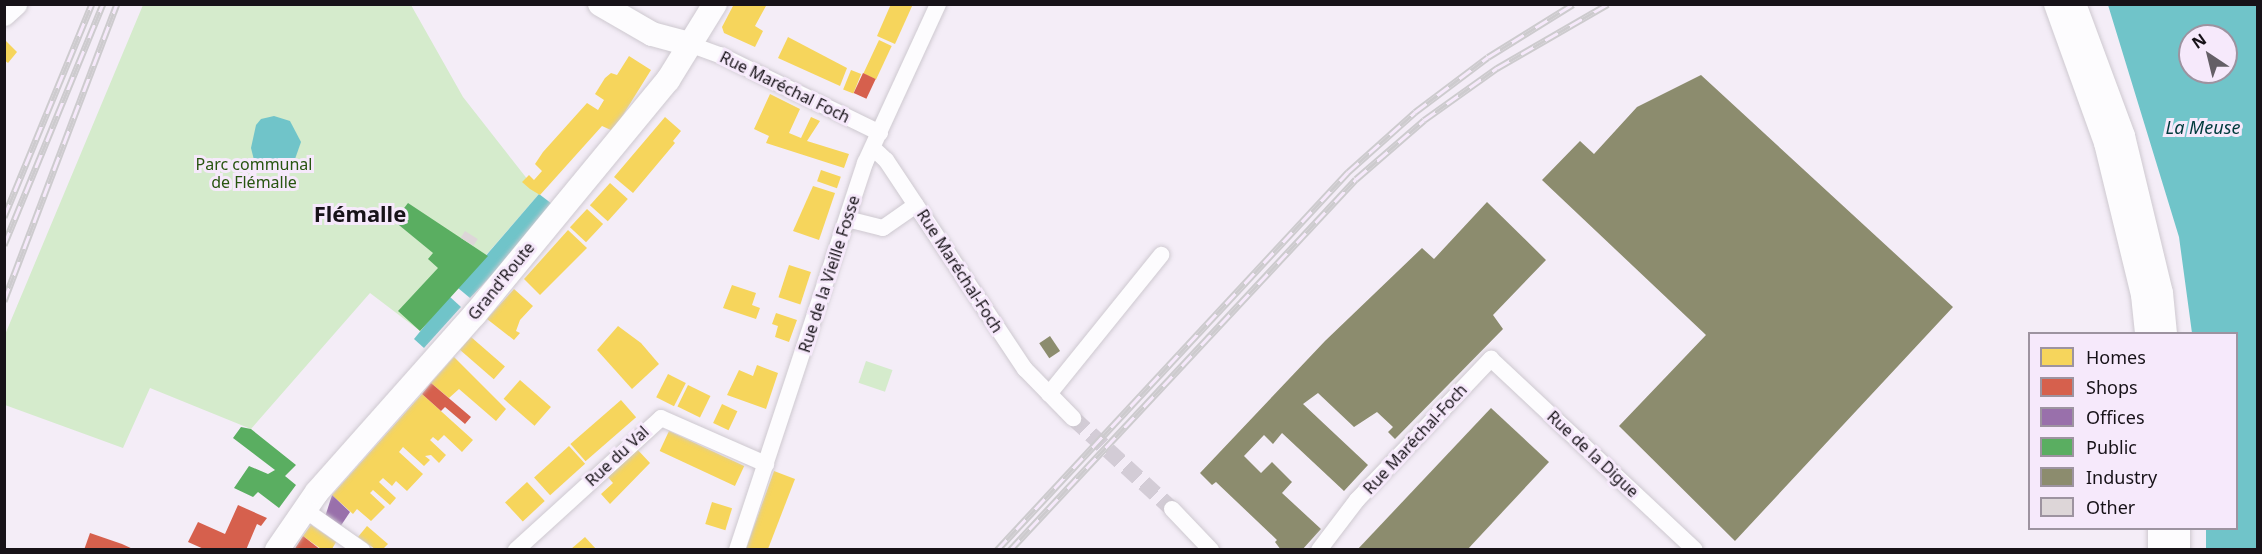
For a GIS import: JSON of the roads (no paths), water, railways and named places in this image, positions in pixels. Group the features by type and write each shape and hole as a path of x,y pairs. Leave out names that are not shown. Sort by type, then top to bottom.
{"street":[{"path":"4,14 15,4"},
{"path":"600,4 652,34 689,44"},
{"name":"Grand'Route","path":"278,549 305,510 476,314 668,80 714,4"},
{"name":"Rue de la Vieille Fosse","path":"737,549 847,219 876,141 938,4"},
{"path":"2056,4 2106,143 2143,295 2147,332"},
{"path":"2074,4 2123,136 2161,293 2165,332"},
{"name":"Rue Maréchal Foch","path":"689,44 720,55 876,141"},
{"name":"Rue Maréchal-Foch","path":"876,141 886,160 1013,354 1073,418"},
{"path":"847,219 883,228 916,205"},
{"path":"1049,394 1161,255"},
{"name":"Rue Maréchal-Foch","path":"1319,549 1357,500 1491,359"},
{"name":"Rue de la Digue","path":"1491,359 1695,549"},
{"name":"Rue du Val","path":"516,549 661,418 766,464"},
{"path":"1172,509 1211,549"},
{"path":"305,510 363,549"},
{"path":"2160,530 2160,549"},
{"path":"2178,530 2178,549"}],"water":[{"name":"La Meuse","path":"2108,5 2257,5 2257,549 2206,549 2206,530 2238,530 2238,332 2192,332 2179,237"},
{"path":"274,116 290,121 301,142 295,159 282,168 266,168 254,160 251,148 256,125 261,119"},
{"path":"539,194 556,207 470,298 458,288"},
{"path":"449,296 461,307 424,348 414,339"}],"tunnel":[{"path":"1073,418 1172,509"}],"railway":[{"path":"4,217 92,4"},
{"path":"4,245 103,4"},
{"path":"4,301 117,4"},
{"path":"997,550 1348,172 1415,112 1488,57 1573,4"},
{"path":"1010,550 1356,179 1424,120 1497,68 1608,4"}],"district":[{"name":"Flémalle","path":"360,214"}],"park label":[{"name":"Parc communal de Flémalle","path":"254,173"}]}
